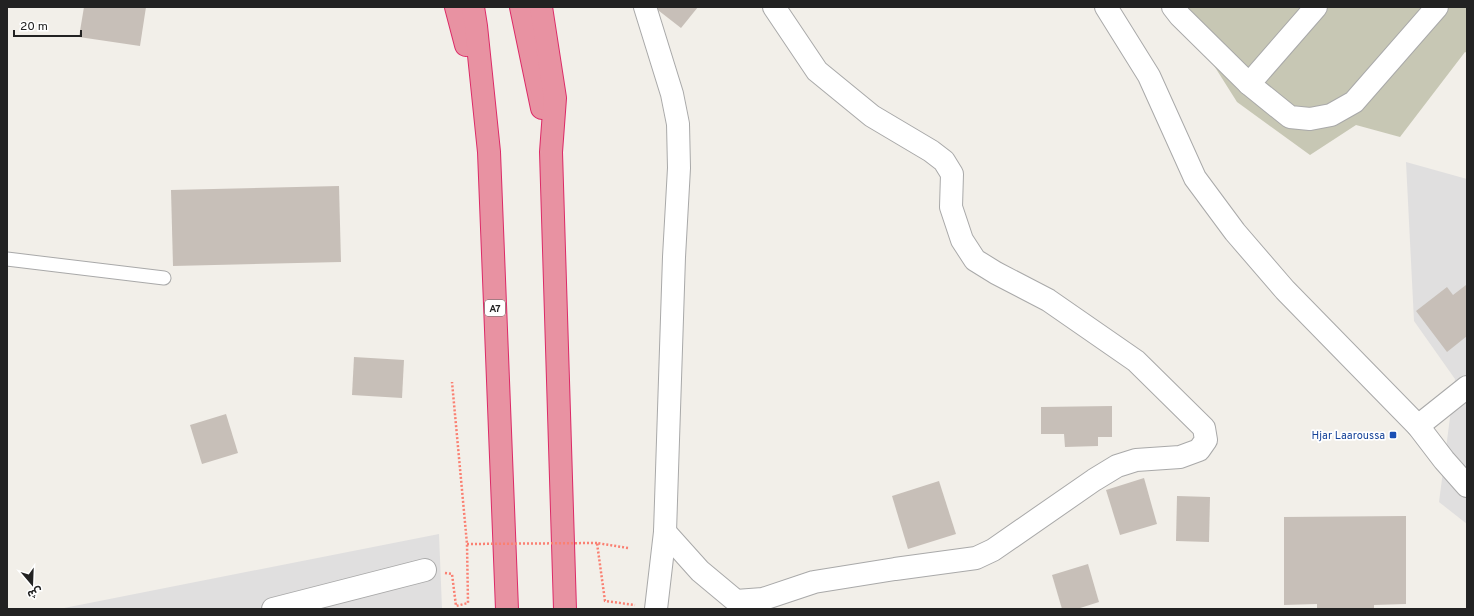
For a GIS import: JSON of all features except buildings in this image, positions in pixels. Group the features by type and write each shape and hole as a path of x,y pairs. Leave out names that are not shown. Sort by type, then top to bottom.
{"highway":[{"path":"456,7 489,152"},
{"name":"A7","path":"473,7 489,152 507,609"},
{"path":"521,7 551,152"},
{"path":"541,7 554,98 551,152 564,609"}],"street":[{"path":"645,7 672,94 678,124 679,168 674,257 665,532 657,608"},
{"path":"665,532 700,571 738,605 763,599 814,582 976,558 994,550 1094,480 1117,466 1136,460 1180,457 1199,450 1206,440 1204,428 1136,361 1048,300 996,273 975,260 962,240 950,207 952,174 944,161 931,150 872,116 817,71 774,7"},
{"path":"1106,7 1149,76 1195,178 1235,232 1285,290 1418,426 1444,460 1467,486"},
{"path":"1249,84 1316,7"},
{"path":"1180,10 1249,84 1290,117 1310,119 1331,115 1354,102 1437,7"},
{"path":"1418,426 1467,387"},
{"path":"273,609 425,570"}],"lane":[{"path":"7,259 164,278"}],"path":[{"path":"425,570 452,574 456,606 468,603 467,544 452,382"},
{"path":"467,544 597,542 628,548"},
{"path":"597,542 605,601 657,608"}],"shaded area":[{"path":"1177,7 1467,7 1467,53 1465,52 1400,137 1356,125 1310,155 1237,102"},
{"path":"1406,162 1467,179 1467,524 1439,502 1455,379 1414,321"},
{"path":"439,534 442,609 59,609"}],"place":[{"name":"Hjar Laaroussa","path":"1393,435"}]}
